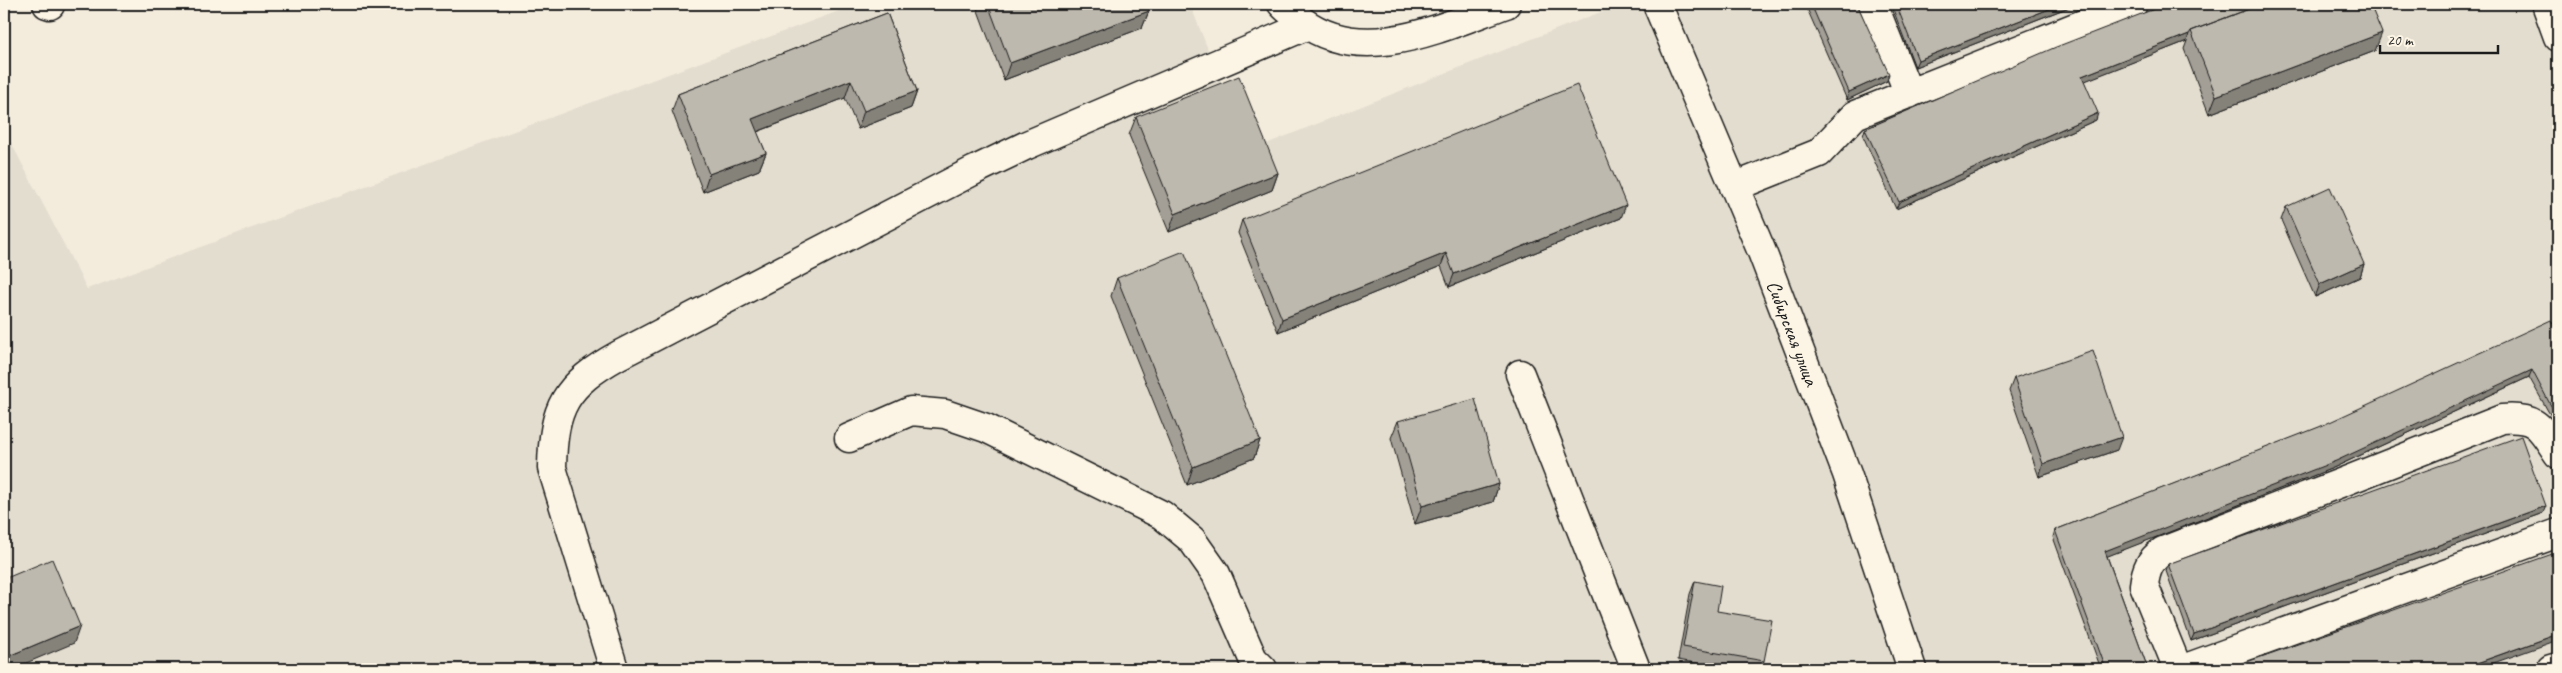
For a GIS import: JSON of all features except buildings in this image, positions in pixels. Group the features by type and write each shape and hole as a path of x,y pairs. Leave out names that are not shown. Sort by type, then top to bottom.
{"street":[{"path":"1282,4 1308,25 1326,34 1350,40 1377,42 1416,35 1506,4"},
{"name":"Сибирская улица","path":"1657,4 1762,252 1847,474 1912,669"},
{"path":"1873,4 1909,94"},
{"path":"1734,187 1819,153 1855,115 2133,4"},
{"path":"2546,4 2558,37"},
{"path":"614,669 552,468 553,438 558,413 574,386 596,368 619,355 975,170 1027,145 1308,25"},
{"path":"1520,374 1636,669"},
{"path":"849,438 911,411 945,414 986,428 1162,515 1192,540 1216,574 1253,658 1263,669"},
{"path":"2178,669 2144,585 2145,572 2152,558 2163,551 2502,419 2531,420 2542,429 2558,454"},
{"path":"2183,669 2558,533"},
{"path":"2551,669 2558,667"}],"shaded area":[{"path":"858,4 1190,4 1248,151 1621,4 2558,4 2558,669 4,669 4,129 87,289"}]}
